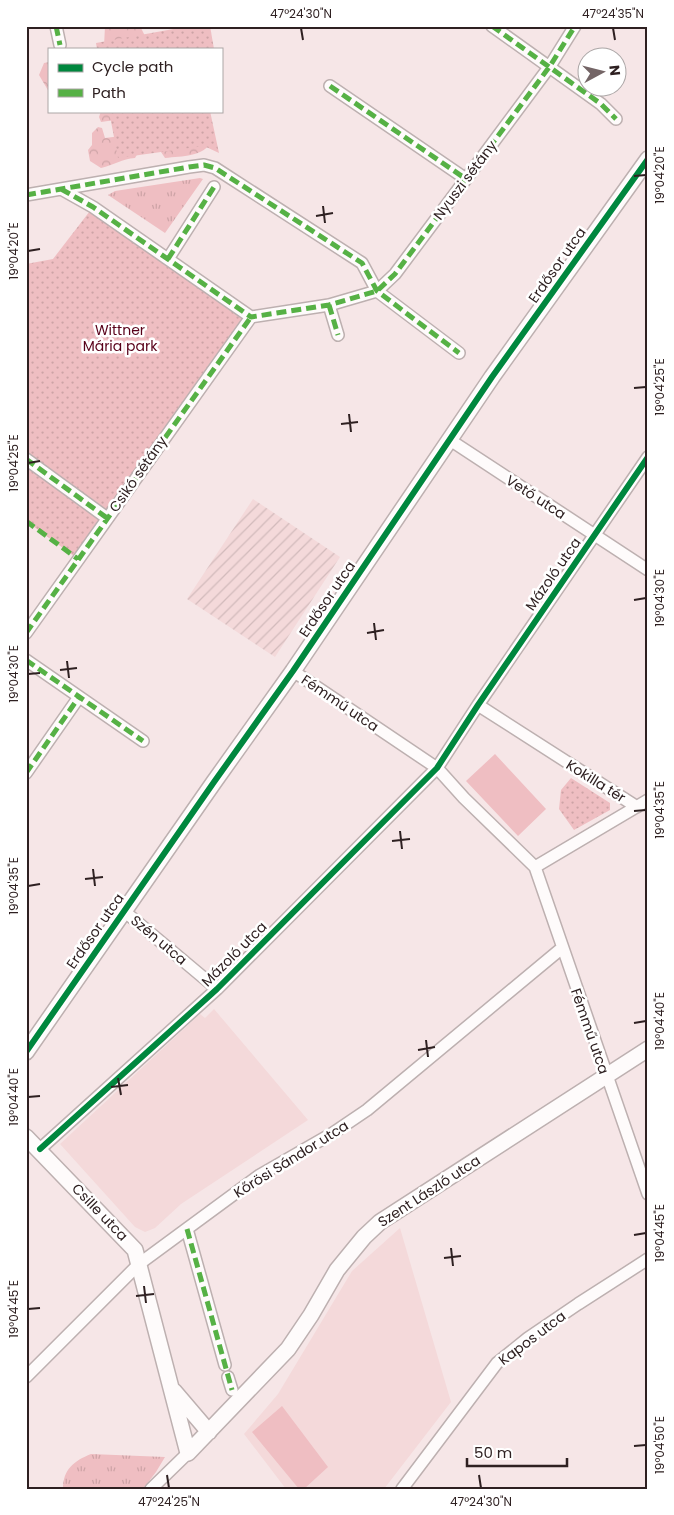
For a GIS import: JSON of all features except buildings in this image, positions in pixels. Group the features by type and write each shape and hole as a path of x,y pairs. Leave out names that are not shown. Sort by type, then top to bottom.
{"street":[{"path":"56,26 60,45"},
{"path":"492,26 601,104 616,119"},
{"name":"Nyuszi sétány","path":"377,291 395,274 466,179 550,66 575,26"},
{"path":"330,86 466,179"},
{"name":"Erdősor utca","path":"26,1052 293,671 450,440 648,159"},
{"path":"26,195 189,167 204,165 215,168 362,263 377,291 459,352"},
{"path":"168,259 214,187"},
{"path":"61,189 93,207 251,317 329,305 377,291"},
{"path":"329,305 338,335"},
{"name":"Csikó sétány","path":"26,633 251,317"},
{"name":"Vető utca","path":"450,440 648,570"},
{"name":"Mázoló utca","path":"478,705 648,457"},
{"path":"26,459 107,518"},
{"path":"26,660 143,741"},
{"name":"Fémmű utca","path":"293,671 437,768"},
{"path":"26,773 79,697"},
{"path":"478,705 437,768 464,798 535,867"},
{"name":"Kokilla tér","path":"478,705 637,807 535,867"},
{"name":"Mázoló utca","path":"40,1149 217,989 437,768"},
{"path":"637,807 648,800"},
{"name":"Fémmű utca","path":"535,867 648,1194"},
{"name":"Szén utca","path":"124,911 217,989"},
{"name":"Kőrösi Sándor utca","path":"26,1377 139,1264 260,1175 333,1133 368,1110 562,948"},
{"name":"Szent László utca","path":"151,1489 209,1432 288,1348 311,1315 337,1270 364,1237 380,1222 648,1049"},
{"name":"Csille utca","path":"26,1137 40,1149 126,1238 134,1250 188,1452"},
{"path":"186,1229 225,1365"},
{"name":"Kapos utca","path":"402,1489 497,1363 561,1315 648,1259"},
{"path":"228,1377 232,1390"},
{"name":"Csille utca","path":"172,1388 209,1432"}],"shaded area":[{"path":"253,499 340,557 275,657 187,599"},
{"path":"214,1009 308,1120 181,1204 155,1228 145,1232 135,1227 60,1144 200,1014 205,1018"},
{"path":"400,1228 451,1402 384,1489 286,1489 244,1434 278,1394 352,1271"}],"green space":[{"path":"105,26 140,26 150,46 149,48 97,48 104,46"},
{"path":"190,26 210,26 214,48 97,48 96,43"},
{"path":"48,62 48,90 39,75 44,63"},
{"path":"101,112 118,112 115,120 101,122 99,117"},
{"path":"109,112 210,112 219,153 204,146 118,158"},
{"path":"98,127 102,128 105,138 121,136 139,151 135,158 101,168 90,161 88,150 92,145 92,133"},
{"path":"153,140 213,141 198,153 165,158"},
{"path":"203,179 165,233 108,195 115,191"},
{"name":"Wittner Mária park","path":"93,207 251,317 78,559 26,521 26,264 53,259"},
{"path":"495,754 546,809 518,836 466,781"},
{"path":"571,778 610,803 610,810 574,830 559,809 561,790"},
{"path":"282,1406 328,1467 304,1489 299,1489 252,1432"},
{"path":"91,1454 165,1457 143,1489 63,1489 67,1471 79,1460"}],"marked path":[{"path":"56,26 60,45"},
{"path":"492,26 601,104 616,119"},
{"path":"61,189 93,207 251,317 329,305 377,291 395,274 466,179 550,66 575,26"},
{"path":"330,86 466,179"},
{"path":"26,195 189,167 204,165 215,168 362,263 377,291 459,353"},
{"path":"168,259 214,187"},
{"path":"329,305 338,335"},
{"path":"26,633 251,317"},
{"path":"26,459 107,518"},
{"path":"26,521 78,559"},
{"path":"26,660 143,741"},
{"path":"26,773 79,697"},
{"path":"187,1229 232,1390"}],"cycle path":[{"path":"26,1052 293,671 492,377 648,159"},
{"path":"40,1149 217,989 437,768 648,457"}]}
